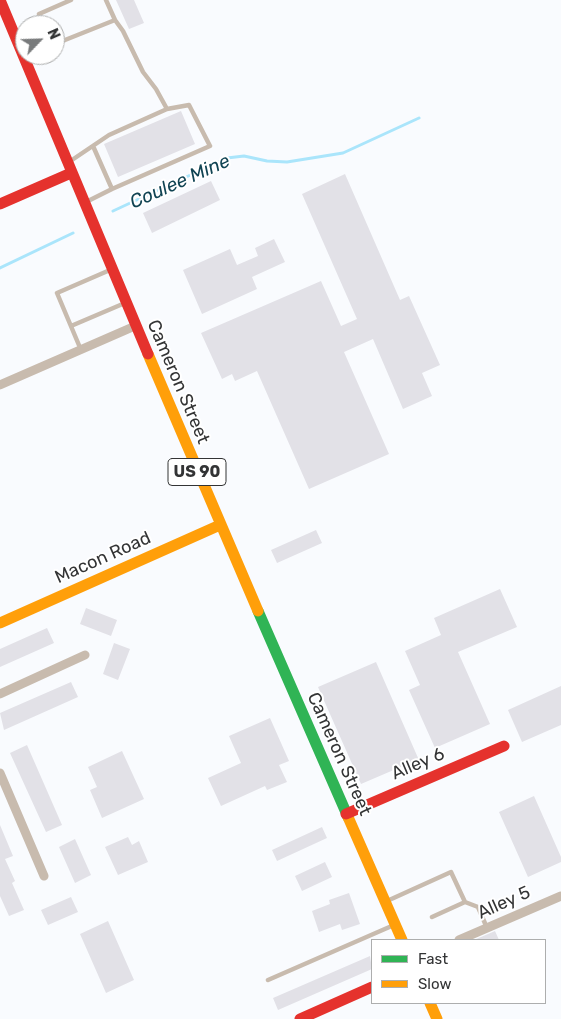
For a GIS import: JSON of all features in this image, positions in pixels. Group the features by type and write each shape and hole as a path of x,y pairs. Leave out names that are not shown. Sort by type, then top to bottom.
{"main road":[{"name":"Cameron Street","path":"0,0 15,31"},
{"name":"Cameron Street","path":"30,65 69,168 125,303 402,939"},
{"path":"0,204 69,168"},
{"name":"Macon Road","path":"0,624 220,525"},
{"name":"Alley 6","path":"346,814 504,746"},
{"path":"300,1019 371,987"},
{"path":"430,1004 437,1019"}],"street":[{"path":"0,385 135,326"},
{"path":"0,694 85,655"},
{"path":"0,773 44,876"},
{"name":"Alley 5","path":"462,939 561,896"}],"lane":[{"path":"40,14 71,0"},
{"path":"106,0 143,72 156,89 167,109"},
{"path":"65,40 115,20"},
{"path":"69,168 93,146 109,135 167,109 189,105 210,146 84,203"},
{"path":"93,146 112,189"},
{"path":"81,350 57,293 111,270"},
{"path":"71,326 125,303"},
{"path":"386,902 451,872 465,902 478,907 487,928"},
{"path":"432,917 465,902"},
{"path":"268,980 395,924"}],"building":[{"path":"116,0 134,0 144,23 129,29"},
{"path":"181,111 195,144 118,177 104,144"},
{"path":"345,174 400,300 409,296 440,365 422,373 432,396 403,409 373,339 344,352 389,454 309,489 257,371 235,381 232,374 222,379 201,333 321,281 341,326 357,319 302,194"},
{"path":"211,181 220,200 152,233 143,213"},
{"path":"274,239 285,262 252,277 257,289 202,314 183,270 230,249 237,265 258,256 255,248"},
{"path":"316,530 322,543 277,563 271,550"},
{"path":"500,589 517,627 458,652 490,724 435,748 409,690 420,685 405,651 441,635 434,618"},
{"path":"86,608 117,620 111,636 80,624"},
{"path":"47,628 54,643 0,667 0,649"},
{"path":"114,643 130,649 118,680 103,674"},
{"path":"376,662 422,767 406,774 403,766 361,784 318,687"},
{"path":"71,682 78,697 4,730 0,713"},
{"path":"561,686 561,725 522,742 508,710"},
{"path":"270,718 289,761 279,765 287,782 267,790 265,786 221,806 208,778 241,763 229,736"},
{"path":"27,745 62,825 46,832 10,753"},
{"path":"122,751 144,799 102,818 90,790 97,787 88,767"},
{"path":"534,796 561,857 561,862 528,877 499,812"},
{"path":"0,825 13,856 5,859 15,881 12,883 24,910 9,916 0,896"},
{"path":"322,827 327,838 277,861 272,850"},
{"path":"128,837 132,845 139,841 148,862 118,875 105,847"},
{"path":"75,839 91,875 75,883 59,847"},
{"path":"325,862 332,877 302,891 295,876"},
{"path":"349,893 360,924 342,930 340,924 319,932 312,911 330,904 329,900"},
{"path":"71,897 78,912 48,925 41,910"},
{"path":"108,921 134,980 106,993 80,934"},
{"path":"495,931 499,939 476,939"},
{"path":"370,956 371,969 278,1010 273,998"}],"waterway":[{"name":"Coulee Mine","path":"113,211 227,158 244,156 267,161 287,162 343,153 419,118"},
{"name":"Coulee Mine","path":"0,268 73,233"}],"traffic: fast":[{"path":"258,611 348,817"}],"traffic: slow":[{"path":"148,354 258,611"},
{"path":"0,623 220,525"},
{"path":"348,817 402,939"},
{"path":"430,1004 437,1019"}],"traffic: jam":[{"path":"0,0 148,354"},
{"path":"0,204 71,173"},
{"path":"346,814 504,746"},
{"path":"300,1019 371,987"}]}
